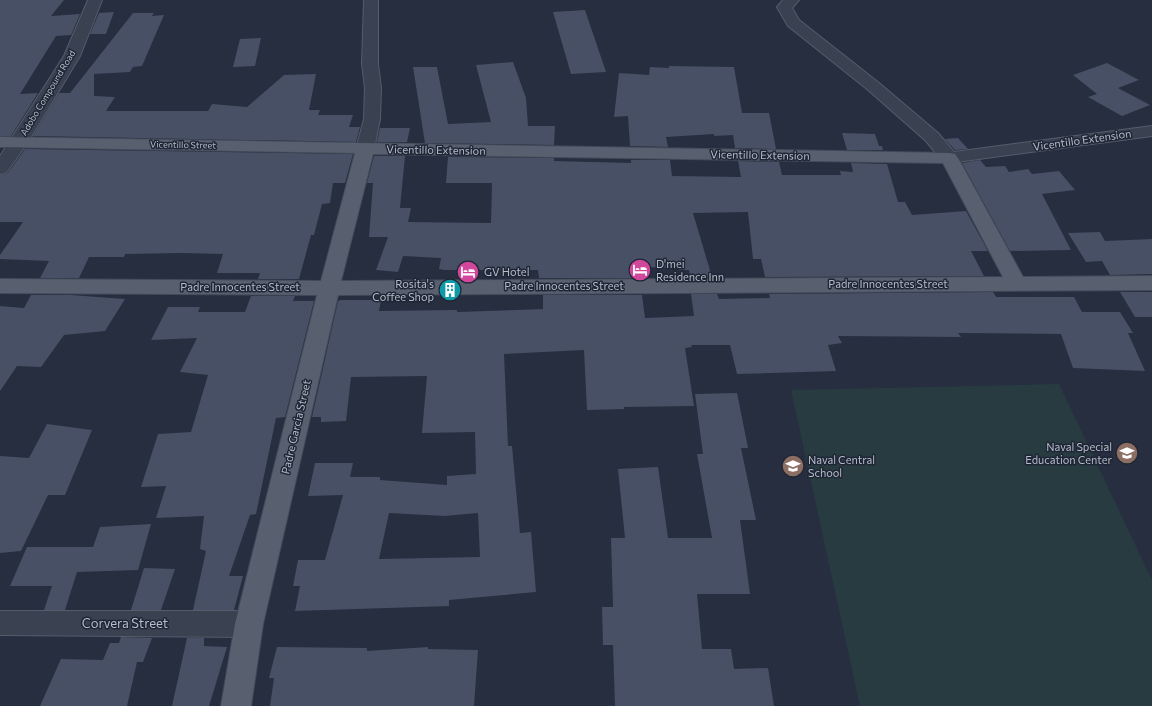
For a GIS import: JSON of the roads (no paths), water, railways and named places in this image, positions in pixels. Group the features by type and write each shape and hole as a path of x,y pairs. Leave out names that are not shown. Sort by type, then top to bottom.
{"main road":[{"name":"Vicentillo Street","path":"0,142 365,149"},
{"name":"Vicentillo Extension","path":"365,149 949,158"},
{"name":"Padre Garcia Street","path":"236,706 249,624 329,288 365,149"},
{"path":"949,158 1016,283"},
{"name":"Padre Innocentes Street","path":"0,286 329,288 1152,283"}],"street":[{"name":"Adobo Compound Road","path":"0,168 19,142 72,56 95,0"},
{"path":"365,149 372,119 373,88 370,64 371,0"},
{"path":"792,0 784,7 793,23 873,86 932,137 949,158"},
{"name":"Vicentillo Extension","path":"949,158 1152,131"},
{"name":"Corvera Street","path":"0,623 249,624"}],"place":[{"name":"D'mei Residence Inn","path":"640,270"},
{"name":"GV Hotel","path":"468,272"},
{"name":"Rosita's Coffee Shop","path":"450,290"},
{"name":"Naval Special Education Center","path":"1127,453"},
{"name":"Naval Central School","path":"793,466"}]}
